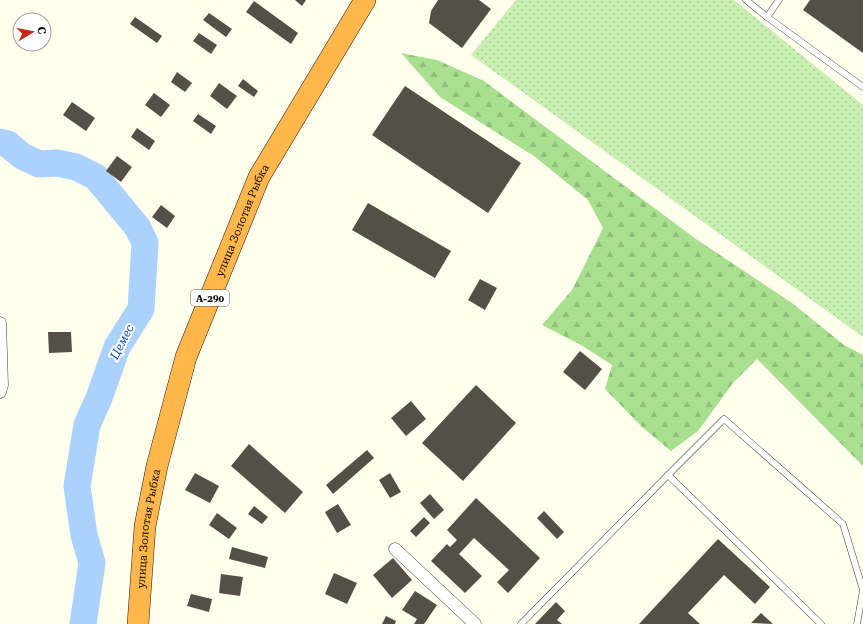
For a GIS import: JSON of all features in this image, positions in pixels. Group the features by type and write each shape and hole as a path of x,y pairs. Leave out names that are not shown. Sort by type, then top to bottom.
{"highway":[{"name":"улица Золотая Рыбка","path":"138,624 144,526 157,466 186,357 260,177 365,0"}],"street":[{"path":"0,323 2,385 0,392"},
{"path":"395,549 475,624"}],"lane":[{"path":"746,0 863,87"},
{"path":"767,17 779,0"},
{"path":"521,624 724,419 843,524 863,590 857,624"},
{"path":"668,475 821,624"}],"green space":[{"path":"516,0 734,0 863,105 863,337 471,55"},
{"path":"401,53 437,60 484,81 696,239 792,303 844,345 863,355 863,466 757,359 733,383 698,431 671,451 642,427 605,389 612,365 581,345 542,325 572,290 603,228 588,200 534,156 440,97"}],"building":[{"path":"295,0 306,0 302,6"},
{"path":"438,0 479,0 491,9 462,48 429,23 431,11"},
{"path":"810,0 863,0 863,53 803,10"},
{"path":"254,1 298,33 291,44 246,12"},
{"path":"209,13 232,29 226,37 203,20"},
{"path":"135,17 162,36 157,43 130,24"},
{"path":"199,33 217,45 211,54 193,41"},
{"path":"177,72 192,83 185,92 171,82"},
{"path":"243,79 258,91 254,97 238,86"},
{"path":"219,83 237,96 227,109 210,96"},
{"path":"405,86 521,163 488,213 372,135"},
{"path":"154,93 170,105 161,117 145,105"},
{"path":"72,102 95,118 86,131 63,115"},
{"path":"198,114 216,126 211,134 193,121"},
{"path":"137,128 155,141 149,150 131,137"},
{"path":"117,156 132,167 121,182 106,171"},
{"path":"368,203 451,251 435,278 352,230"},
{"path":"161,205 175,216 167,228 152,217"},
{"path":"480,279 497,288 485,310 468,300"},
{"path":"48,332 71,332 72,352 49,353"},
{"path":"580,351 602,369 585,390 563,372"},
{"path":"476,385 516,423 463,481 422,443"},
{"path":"411,401 426,419 406,436 391,418"},
{"path":"249,444 303,492 285,513 231,466"},
{"path":"367,450 374,458 333,494 326,485"},
{"path":"195,473 219,486 210,503 185,490"},
{"path":"390,473 401,492 390,498 379,480"},
{"path":"430,494 444,510 434,519 420,503"},
{"path":"476,498 540,558 508,593 497,582 509,570 474,538 459,554 482,576 465,593 431,561 447,544 450,547 457,540 447,530"},
{"path":"338,504 351,525 337,533 325,512"},
{"path":"254,506 268,517 262,524 248,514"},
{"path":"544,511 564,532 557,539 537,518"},
{"path":"217,513 237,528 229,539 209,525"},
{"path":"424,517 430,523 416,537 410,531"},
{"path":"718,539 770,587 755,604 724,575 688,613 700,624 639,624"},
{"path":"232,547 268,557 265,568 229,559"},
{"path":"393,558 412,580 392,598 373,575"},
{"path":"334,573 357,583 347,604 325,594"},
{"path":"221,574 243,577 240,596 219,593"},
{"path":"415,591 437,605 424,624 414,624 417,619 402,610"},
{"path":"191,594 212,599 209,612 187,606"},
{"path":"556,602 565,611 557,620 562,624 535,624"},
{"path":"761,613 773,624 751,623"},
{"path":"386,616 396,621 395,624 382,624"}],"waterway":[{"name":"Цемес","path":"0,142 8,144 22,156 39,164 57,163 76,167 96,177 138,228 145,243 141,309 117,347 99,398 87,425 77,486 84,535 92,563 83,624"}]}
